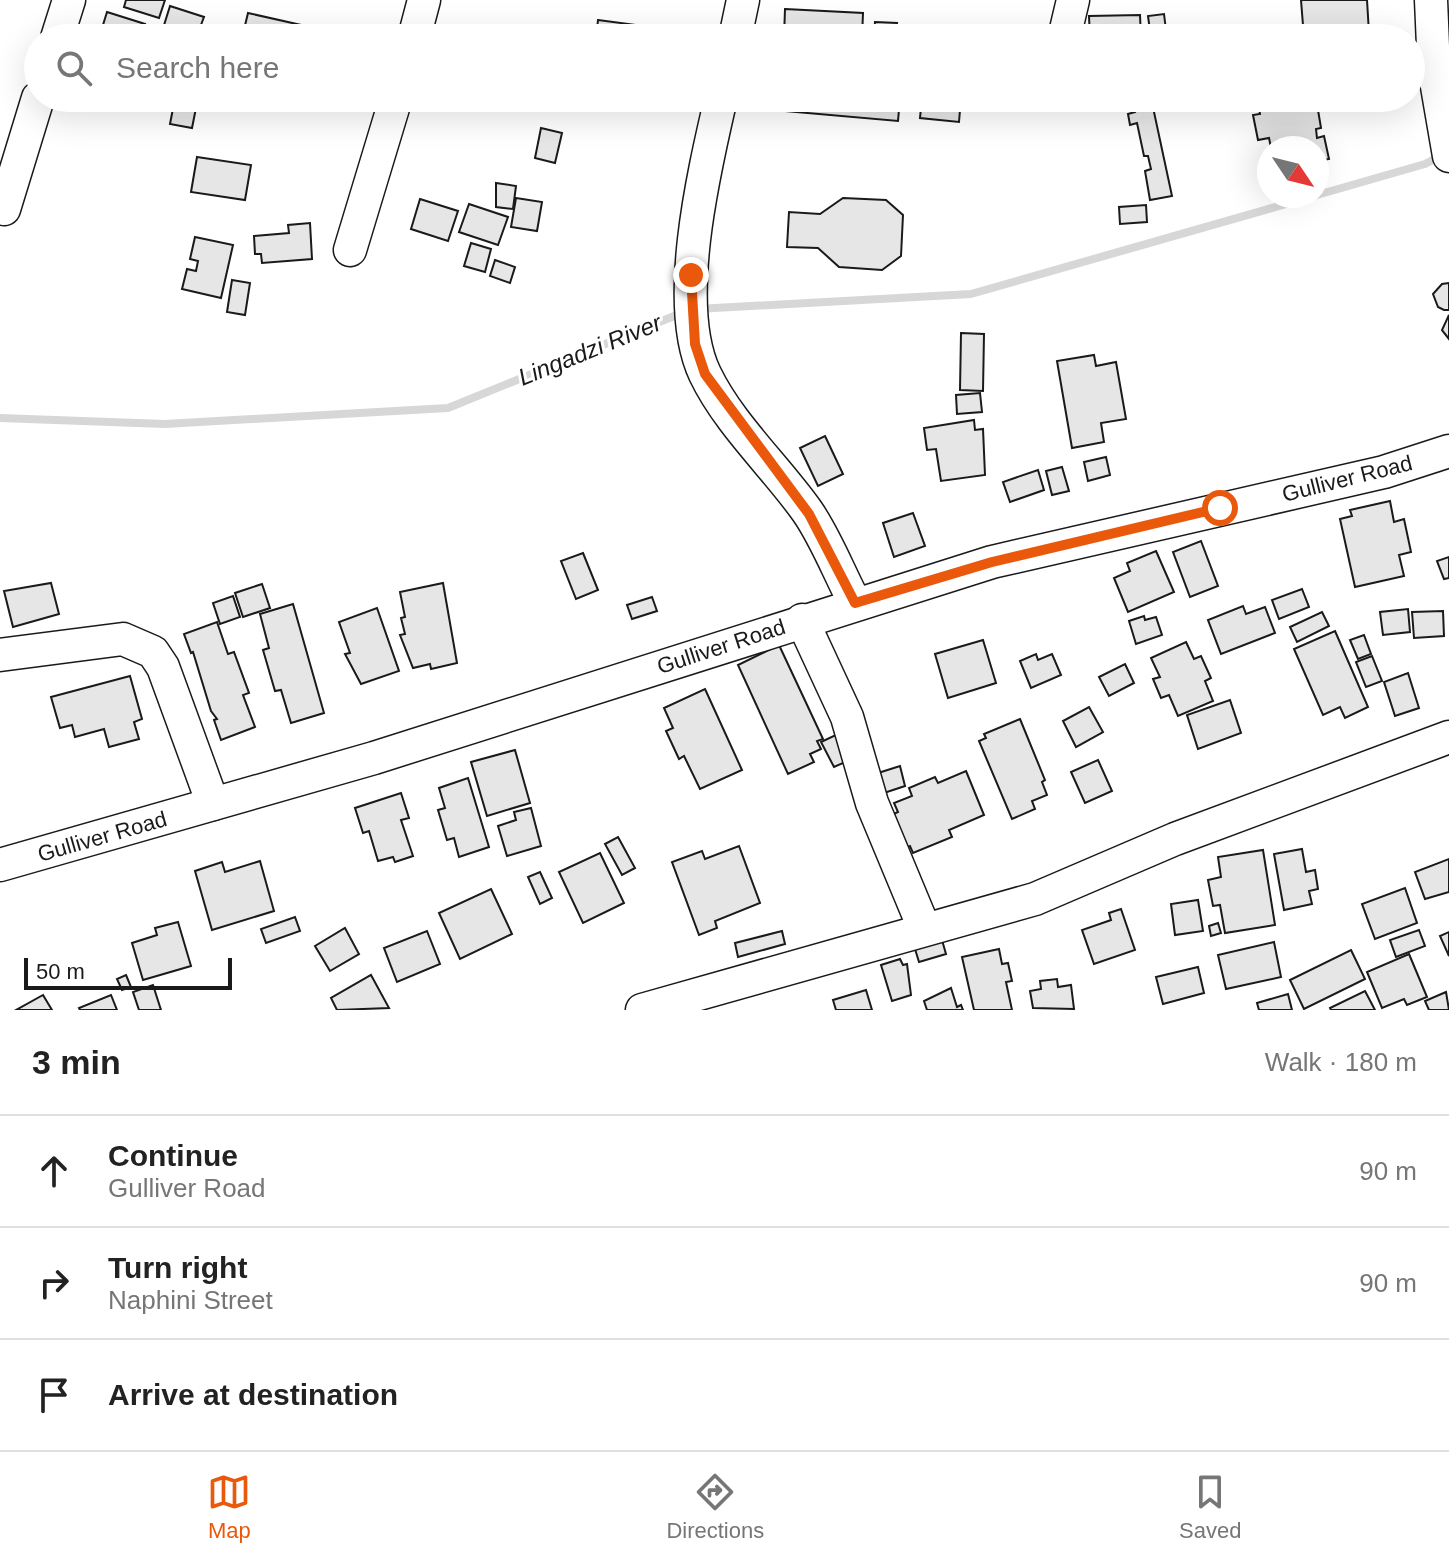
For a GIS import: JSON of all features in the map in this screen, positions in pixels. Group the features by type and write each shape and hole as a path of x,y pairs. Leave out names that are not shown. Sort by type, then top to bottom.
{"street":[{"path":"61,24 69,0"},
{"path":"418,24 424,0"},
{"path":"738,24 743,0"},
{"path":"1067,24 1073,0"},
{"path":"1431,0 1434,69 1449,156"},
{"path":"4,209 34,112"},
{"path":"350,250 392,112"},
{"path":"719,112 691,275 695,344 705,374 722,401 809,514 855,603"},
{"name":"Gulliver Road","path":"0,865 374,758 992,562 1384,472 1449,451"},
{"path":"802,620 847,717 872,803 924,928"},
{"path":"0,655 123,639 153,652 163,667 213,804"},
{"path":"642,1010 1035,899 1175,839 1449,737"}],"building":[{"path":"126,0 165,0 159,18 124,7"},
{"path":"1301,0 1367,0 1368,24 1303,24"},
{"path":"170,6 204,17 201,24 164,24"},
{"path":"785,9 863,13 863,24 784,24"},
{"path":"107,12 145,24 103,24"},
{"path":"248,13 297,24 245,24"},
{"path":"1164,14 1165,24 1149,24 1148,16"},
{"path":"1140,15 1140,24 1089,24 1089,16"},
{"path":"598,20 628,24 598,24"},
{"path":"172,112 195,112 192,128 170,124"},
{"path":"797,112 899,112 898,121"},
{"path":"921,112 960,112 959,122 920,118"},
{"path":"1154,112 1172,196 1150,200 1145,171 1151,169 1148,156 1144,156 1137,123 1130,125 1128,114"},
{"path":"1260,112 1318,112 1321,128 1316,129 1317,136 1257,136 1253,115"},
{"path":"541,128 562,133 555,163 535,158"},
{"path":"197,157 251,165 245,200 191,192"},
{"path":"496,183 516,186 513,209 496,207"},
{"path":"516,198 542,202 537,231 511,227"},
{"path":"843,198 886,200 903,215 901,256 882,270 839,267 818,248 787,247 789,212 820,214"},
{"path":"420,199 458,211 448,241 411,229"},
{"path":"469,204 508,217 498,245 459,232"},
{"path":"1146,205 1147,222 1120,224 1119,207"},
{"path":"310,223 312,259 262,263 261,254 255,254 254,236 289,233 288,225"},
{"path":"195,237 233,245 221,298 182,289 187,269 196,271 198,261 190,259"},
{"path":"471,243 491,249 485,272 464,266"},
{"path":"495,260 515,267 510,283 490,276"},
{"path":"232,280 250,283 245,315 227,312"},
{"path":"1449,283 1449,310 1444,310 1438,307 1433,294 1442,284"},
{"path":"1449,315 1449,339 1442,330"},
{"path":"961,333 984,334 983,391 960,390"},
{"path":"1094,355 1096,366 1116,362 1126,419 1101,423 1104,442 1072,448 1057,361"},
{"path":"980,393 982,412 957,414 956,395"},
{"path":"974,420 975,430 983,429 985,475 941,481 936,449 927,450 924,428"},
{"path":"825,436 843,474 818,486 800,448"},
{"path":"1106,457 1110,475 1088,481 1084,462"},
{"path":"1062,467 1069,491 1052,495 1046,471"},
{"path":"1038,470 1044,490 1010,502 1003,482"},
{"path":"1390,501 1394,522 1404,519 1411,552 1399,555 1404,576 1355,587 1340,519 1352,516 1350,510"},
{"path":"913,513 925,546 894,557 883,523"},
{"path":"1201,541 1218,586 1190,597 1173,552"},
{"path":"1156,551 1174,592 1128,612 1114,578 1130,571 1127,563"},
{"path":"583,553 598,590 576,599 561,561"},
{"path":"1449,557 1449,578 1444,579 1437,561"},
{"path":"51,583 59,614 13,627 4,591"},
{"path":"443,583 457,663 431,669 430,664 413,668 400,635 405,634 401,618 405,617 400,592"},
{"path":"262,584 270,608 243,617 235,593"},
{"path":"1302,589 1309,607 1279,619 1272,600"},
{"path":"233,596 240,617 220,624 213,603"},
{"path":"652,597 657,611 632,619 627,605"},
{"path":"293,604 324,713 291,723 281,690 275,691 263,650 269,648 260,614"},
{"path":"1243,606 1246,614 1265,607 1275,633 1221,654 1208,620"},
{"path":"377,608 399,671 361,684 345,654 350,653 339,622"},
{"path":"1408,609 1410,632 1383,635 1380,612"},
{"path":"1443,611 1444,636 1414,638 1412,612"},
{"path":"1322,612 1329,626 1297,642 1290,627"},
{"path":"1144,616 1145,620 1156,617 1162,635 1136,644 1129,621"},
{"path":"217,622 228,654 234,652 249,693 243,695 255,727 221,740 214,720 217,719 211,711 193,652 184,634"},
{"path":"1335,631 1368,707 1345,718 1340,707 1323,715 1294,649"},
{"path":"1364,635 1371,654 1358,659 1350,640"},
{"path":"983,640 996,683 948,698 935,654"},
{"path":"1186,642 1194,659 1201,656 1211,678 1205,681 1213,701 1178,716 1169,695 1161,698 1153,679 1160,677 1151,658"},
{"path":"779,645 823,739 817,741 821,749 810,754 814,762 788,774 738,665"},
{"path":"1036,654 1038,660 1052,654 1061,675 1031,688 1020,661"},
{"path":"1372,656 1382,681 1366,687 1356,662"},
{"path":"1125,664 1134,683 1109,696 1099,677"},
{"path":"1408,673 1419,708 1395,716 1384,682"},
{"path":"130,676 142,719 134,722 139,739 109,747 104,729 75,737 72,725 60,728 51,697"},
{"path":"705,689 742,770 700,789 684,756 679,759 666,731 673,728 664,708"},
{"path":"1230,700 1241,733 1198,749 1187,715"},
{"path":"1089,707 1103,732 1076,747 1063,721"},
{"path":"1020,719 1045,780 1042,782 1047,795 1032,801 1035,809 1012,819 979,741 986,738 984,734"},
{"path":"840,733 852,759 834,767 821,742"},
{"path":"515,750 530,803 487,816 471,762"},
{"path":"1098,760 1112,791 1085,803 1071,772"},
{"path":"900,766 905,786 881,794 875,774"},
{"path":"966,771 984,815 949,830 952,837 913,853 910,846 899,851 885,818 898,812 894,803 912,796 909,788 935,777 938,783"},
{"path":"468,778 489,847 459,857 454,838 447,840 438,810 445,808 439,788"},
{"path":"401,793 409,818 401,820 413,856 395,862 393,857 378,861 369,831 363,833 355,808"},
{"path":"531,808 541,846 507,856 498,826 516,820 514,812"},
{"path":"618,837 635,868 622,875 605,844"},
{"path":"739,846 760,903 715,921 717,928 699,935 672,862 702,851 705,859"},
{"path":"1302,849 1306,872 1315,870 1318,889 1309,891 1312,904 1284,910 1274,854"},
{"path":"1263,850 1275,925 1225,933 1220,905 1213,906 1208,880 1221,877 1218,857"},
{"path":"600,853 624,903 583,923 559,872"},
{"path":"1449,859 1449,892 1425,899 1415,872"},
{"path":"260,861 274,911 212,930 195,871 222,862 225,872"},
{"path":"540,872 552,898 540,904 528,877"},
{"path":"1405,888 1417,923 1375,939 1362,904"},
{"path":"491,889 512,934 460,959 439,913"},
{"path":"1198,900 1203,931 1175,935 1171,904"},
{"path":"1121,909 1135,950 1094,964 1082,930 1111,920 1109,913"},
{"path":"295,917 300,931 266,943 261,929"},
{"path":"178,922 191,966 143,980 132,943 157,935 155,928"},
{"path":"1218,923 1221,933 1211,936 1209,926"},
{"path":"345,928 359,954 330,971 315,946"},
{"path":"1419,930 1425,946 1396,957 1390,940"},
{"path":"427,931 440,964 397,982 384,948"},
{"path":"782,931 785,944 738,957 735,943"},
{"path":"1449,932 1449,956 1440,936"},
{"path":"942,940 946,954 919,962 915,949"},
{"path":"1274,942 1281,977 1226,989 1218,955"},
{"path":"999,949 1002,964 1008,963 1012,981 1006,982 1012,1010 974,1010 962,957"},
{"path":"1351,950 1365,979 1304,1009 1290,980"},
{"path":"1409,954 1427,997 1407,1005 1404,999 1382,1008 1367,972"},
{"path":"900,959 903,965 907,964 911,995 892,1001 881,965"},
{"path":"1198,967 1204,993 1163,1004 1156,977"},
{"path":"126,975 131,987 122,990 117,979"},
{"path":"371,975 389,1008 337,1010 331,998"},
{"path":"1057,979 1058,987 1071,985 1074,1009 1033,1008 1030,991 1041,989 1040,981"},
{"path":"153,985 161,1010 139,1010 133,992"},
{"path":"951,988 957,1007 961,1005 963,1010 927,1010 924,1001"},
{"path":"866,990 872,1010 836,1010 833,1000"},
{"path":"1365,991 1375,1010 1331,1010 1330,1008"},
{"path":"1446,992 1449,1010 1429,1010 1425,1001"},
{"path":"1288,994 1292,1010 1259,1010 1257,1003"},
{"path":"43,995 52,1010 16,1010"},
{"path":"111,995 117,1010 79,1008"}],"waterway":[{"name":"Lingadzi River","path":"1329,192 1425,164 1442,155"},
{"name":"Lingadzi River","path":"697,309 971,294 1272,208"},
{"name":"Lingadzi River","path":"0,418 165,424 448,408 684,312"}],"route":[{"path":"691,275 695,344 705,374 722,401 809,514 855,603 992,562 1220,508"}]}
